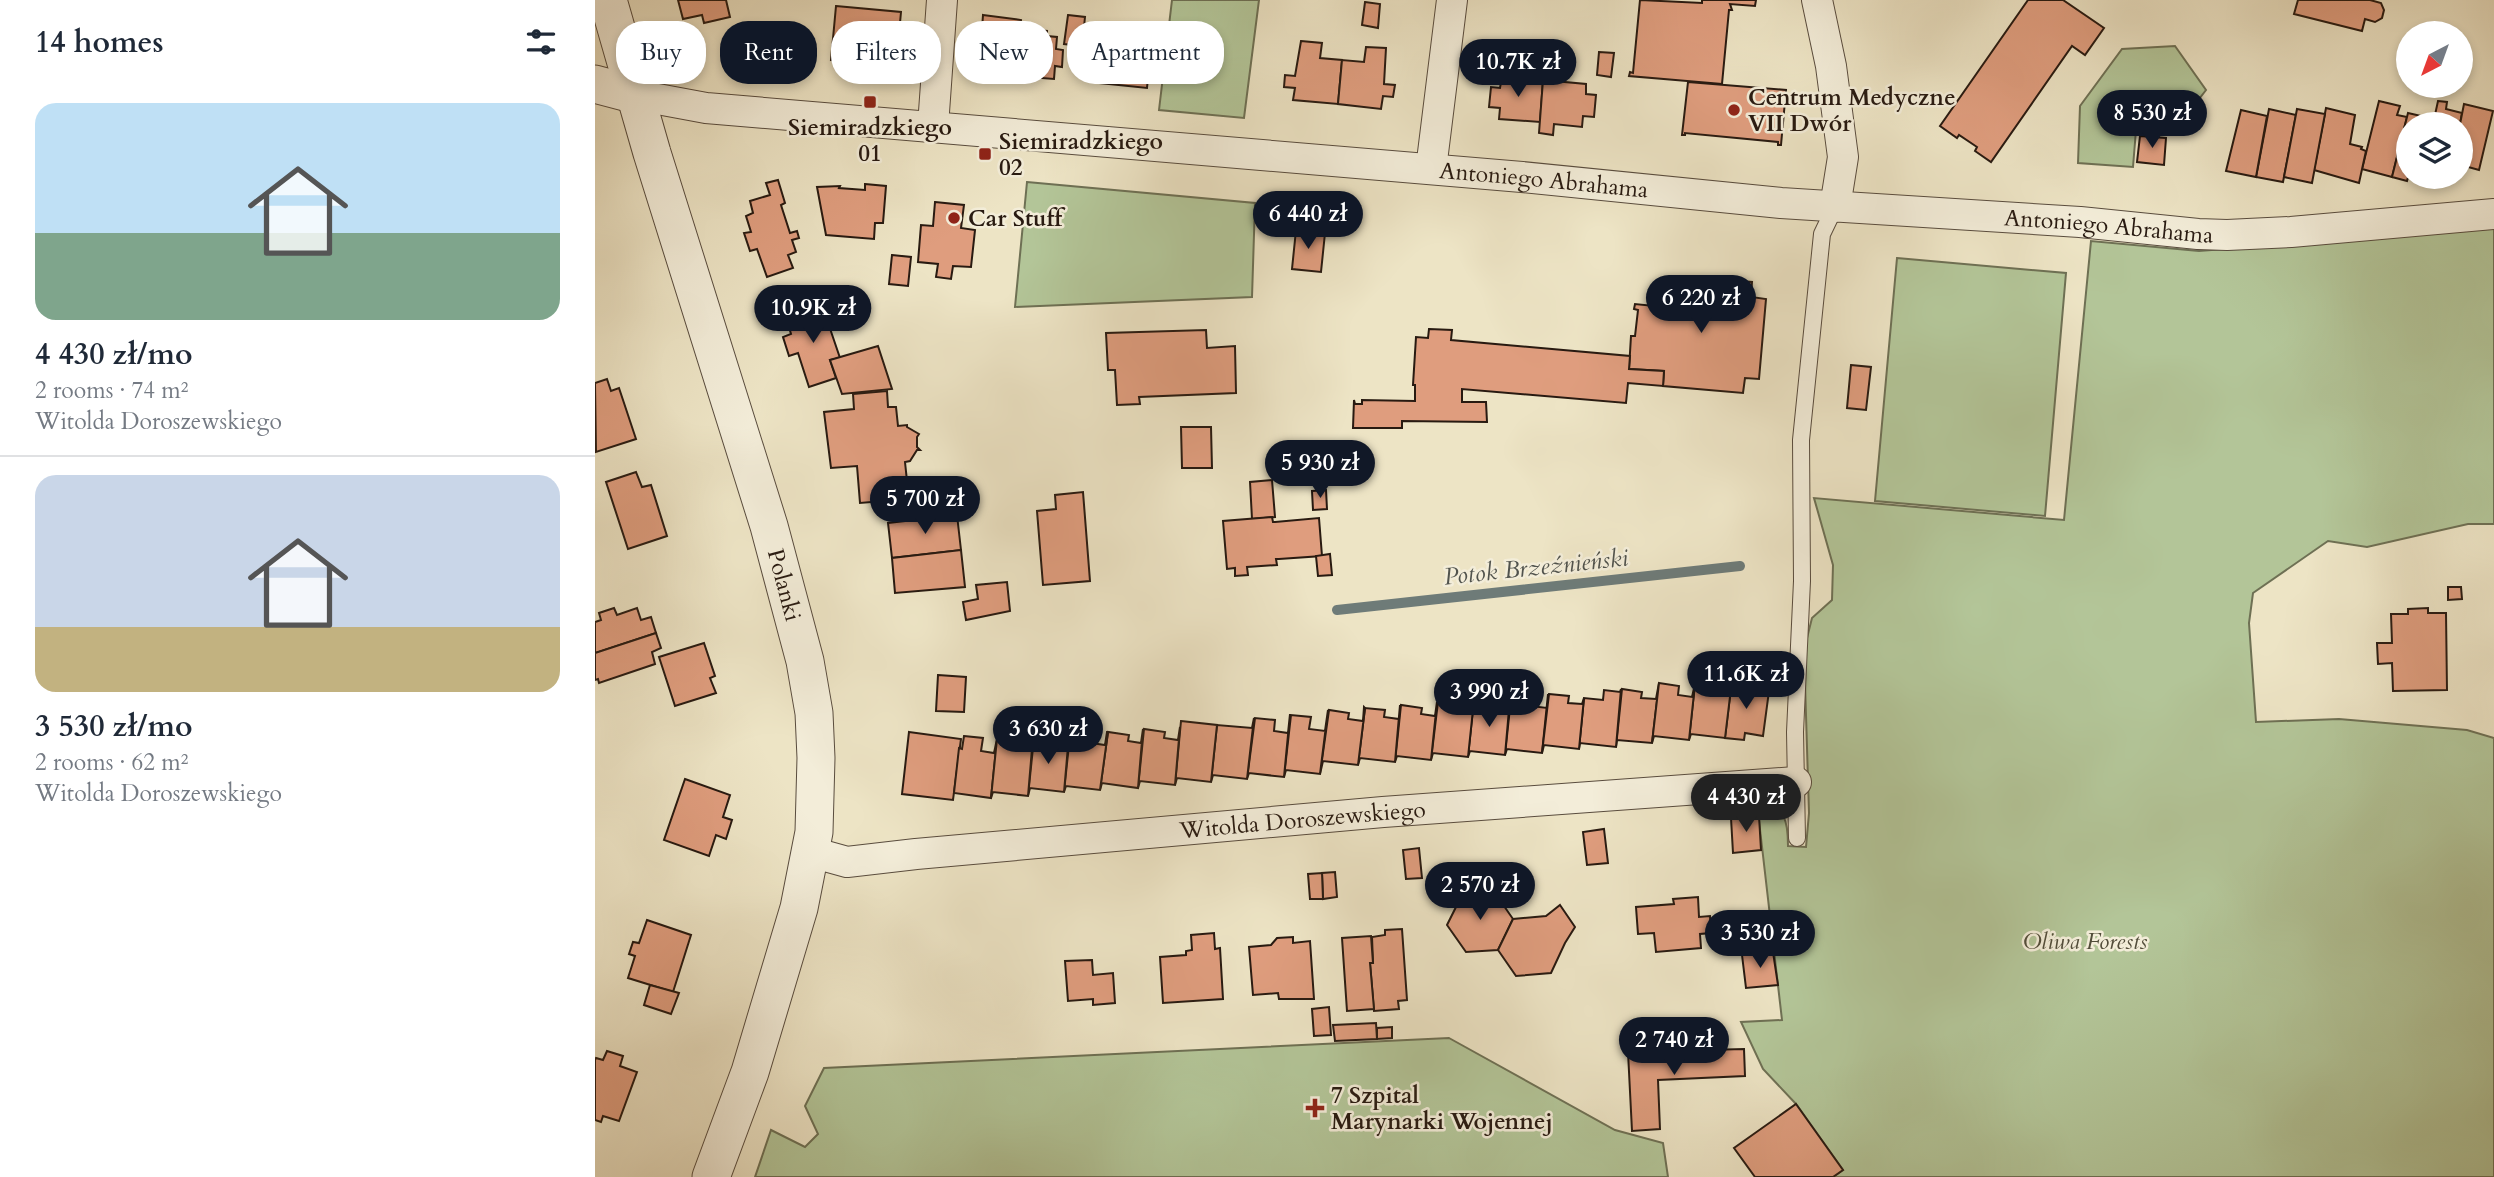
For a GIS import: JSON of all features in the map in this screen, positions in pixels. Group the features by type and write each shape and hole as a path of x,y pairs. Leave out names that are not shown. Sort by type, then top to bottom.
{"street":[{"name":"Polanki","path":"608,0 769,526 805,661 814,713 817,758 811,852 799,908 750,1072 711,1177"},
{"path":"933,126 943,0"},
{"path":"1431,169 1452,0"},
{"path":"1817,0 1831,66 1843,157 1835,207"},
{"name":"Antoniego Abrahama","path":"595,84 636,96 706,107 1431,169 1835,207 2080,222 2227,235 2494,215"},
{"name":"Witolda Doroszewskiego","path":"811,852 847,862 1383,812 1796,782"}],"lane":[{"path":"1797,838 1795,709 1802,581 1801,440 1822,234 1835,207"}],"green space":[{"path":"1172,0 1259,0 1244,118 1159,110 1162,84 1224,84 1224,21 1170,21"},
{"path":"2175,46 2206,90 2172,134 2136,130 2133,167 2078,163 2080,106 2122,49"},
{"path":"1027,182 1255,203 1252,297 1015,307"},
{"name":"Oliwa Forests","path":"2494,228 2494,524 2468,524 2367,547 2328,541 2253,593 2249,623 2256,722 2339,719 2467,730 2494,738 2494,1177 1833,1177 1843,1170 1796,1104 1763,1069 1741,1022 1782,1020 1758,812 1759,803 1775,808 1784,817 1788,846 1806,847 1809,813 1804,650 1812,618 1832,600 1833,565 1814,498 2064,520 2091,241 2199,251"},
{"path":"1897,258 2066,273 2045,516 1875,501"},
{"name":"7 Szpital Marynarki Wojennej","path":"1449,1038 1615,1130 1663,1143 1668,1177 755,1177 771,1130 805,1147 818,1134 805,1106 824,1068"}],"building":[{"path":"678,0 726,0 730,17 706,23 702,15 683,19"},
{"path":"1640,0 1702,3 1702,0 1756,0 1755,6 1730,4 1732,10 1729,10 1722,84 1629,76 1630,72 1633,73"},
{"path":"2028,0 2063,0 2104,28 2085,55 2072,46 1991,162 1975,151 1977,147 1940,126"},
{"path":"2298,0 2370,0 2381,3 2384,10 2382,18 2375,22 2365,19 2362,31 2294,14"},
{"path":"1365,2 1380,4 1378,28 1362,25"},
{"path":"836,6 901,12 900,21 835,21"},
{"path":"983,15 1021,20 1021,21 983,21"},
{"path":"1068,15 1085,17 1085,21 1067,21"},
{"path":"1067,22 1067,44 1064,44"},
{"path":"1053,37 1057,37 1056,49 1063,50 1062,67 1055,66 1054,79"},
{"path":"1301,41 1322,43 1320,58 1342,60 1338,104 1293,100 1295,88 1284,87 1285,75 1295,76"},
{"path":"1366,47 1386,48 1384,84 1395,85 1393,97 1383,96 1381,109 1338,104 1342,60 1364,62"},
{"path":"1599,52 1614,53 1611,77 1597,75"},
{"path":"1502,77 1543,80 1540,122 1499,119 1500,108 1489,107 1491,87 1500,88"},
{"path":"1543,80 1586,84 1586,94 1596,95 1594,117 1583,116 1582,127 1554,124 1553,135 1539,133"},
{"name":"Centrum Medyczne VII Dwór","path":"1688,82 1786,90 1781,145 1778,145 1778,142 1685,133 1682,135"},
{"path":"1109,84 1147,84 1147,88"},
{"path":"2379,101 2400,106 2396,112 2396,161 2392,177 2362,169"},
{"path":"2438,101 2447,102 2446,109 2458,112 2436,112"},
{"path":"2464,104 2493,111 2479,170 2473,168 2473,112 2462,112"},
{"path":"2326,108 2355,115 2350,144 2366,151 2359,183 2314,170"},
{"path":"2269,109 2296,115 2283,182 2256,177"},
{"path":"2297,109 2325,114 2312,183 2284,177"},
{"path":"2241,110 2267,116 2256,177 2226,171"},
{"path":"2140,136 2166,138 2164,165 2137,162"},
{"path":"2396,161 2396,178 2392,177"},
{"path":"778,180 785,203 781,205 790,233 797,231 799,238 792,240 796,252 788,255 793,268 767,277 757,249 750,251 744,233 751,232 746,216 753,213 750,201 770,195 766,183"},
{"path":"865,184 886,186 883,223 875,223 874,239 826,235 817,187 840,186 839,188 865,190"},
{"path":"935,202 964,205 961,228 975,230 971,267 953,266 951,279 936,277 938,264 918,262 921,225 933,226"},
{"path":"1296,230 1325,233 1321,272 1292,269"},
{"path":"892,255 911,257 908,286 889,284"},
{"path":"1672,276 1752,282 1751,297 1766,299 1759,379 1745,378 1743,393 1663,386 1664,371 1629,369 1631,336 1635,336 1638,310 1634,309 1635,304 1654,306 1656,290 1671,291"},
{"path":"822,305 840,358 830,360 836,378 809,387 798,353 789,356 783,337 791,334 786,317"},
{"path":"1429,329 1452,330 1451,340 1630,356 1629,369 1664,371 1663,386 1628,383 1626,403 1462,389 1462,402 1486,402 1487,422 1402,421 1402,428 1353,428 1354,400 1355,404 1362,404 1362,400 1415,401 1413,385 1416,337 1428,338"},
{"path":"1206,330 1207,348 1235,346 1236,393 1139,397 1140,404 1117,405 1115,370 1108,370 1106,333"},
{"path":"878,346 892,389 842,394 830,360"},
{"path":"1851,365 1871,367 1866,410 1847,408"},
{"path":"607,379 611,391 619,388 636,439 596,452 595,383"},
{"path":"887,391 888,407 896,407 898,426 907,425 919,434 917,447 920,450 917,450 910,461 905,462 907,481 894,483 895,500 860,503 857,466 831,468 824,412 854,409 853,394"},
{"path":"1181,427 1211,427 1212,468 1182,468"},
{"path":"636,472 642,487 651,485 667,536 628,549 606,482"},
{"path":"1272,480 1275,517 1252,519 1250,482"},
{"path":"1326,490 1327,509 1313,510 1312,491"},
{"path":"1083,492 1090,581 1043,585 1037,511 1056,509 1055,495"},
{"path":"957,515 961,550 892,558 888,523"},
{"path":"1272,517 1273,522 1319,518 1322,556 1276,559 1277,565 1247,567 1248,575 1235,576 1235,568 1227,569 1223,521"},
{"path":"961,550 965,587 895,593 892,558"},
{"path":"1330,554 1332,575 1318,576 1316,556"},
{"path":"1007,582 1010,611 966,620 963,602 978,599 976,585"},
{"path":"2448,587 2461,587 2462,599 2448,600"},
{"path":"614,608 617,615 637,608 641,620 651,617 656,633 595,653 595,622 601,620 599,613"},
{"path":"2428,608 2428,613 2446,613 2447,690 2393,691 2392,663 2378,664 2377,643 2392,643 2391,614 2408,614 2408,609"},
{"path":"656,633 661,648 652,652 655,664 599,683 598,679 595,680 595,653"},
{"path":"704,643 715,676 710,678 716,693 675,706 659,657"},
{"path":"938,675 966,677 964,712 936,711"},
{"path":"1732,680 1752,683 1751,689 1769,691 1763,736 1745,733 1744,740 1725,738"},
{"path":"1732,680 1725,738 1691,734 1689,740 1695,684 1715,686 1714,693 1729,695"},
{"path":"1659,683 1652,743 1617,740 1616,747 1622,689 1642,692 1641,698 1656,699"},
{"path":"1659,683 1679,686 1678,695 1692,697 1695,684 1689,740 1654,736 1652,743"},
{"path":"1621,689 1616,747 1580,743 1579,749 1584,698 1603,700 1604,690 1620,692"},
{"path":"1549,694 1569,696 1568,703 1582,704 1584,698 1579,749 1544,745 1542,753"},
{"path":"1510,698 1505,755 1470,751 1468,757 1474,700 1491,702 1490,709 1508,710"},
{"path":"1511,698 1531,700 1530,706 1547,708 1542,753 1507,749 1505,755"},
{"path":"1474,700 1468,757 1433,753 1431,760 1438,702 1458,705 1457,711 1472,713"},
{"path":"1437,702 1431,760 1397,756 1395,762 1401,705 1422,708 1421,714 1435,716"},
{"path":"1365,708 1385,710 1384,717 1399,719 1395,762 1360,758 1358,765"},
{"path":"1365,708 1358,765 1323,761 1320,774 1329,710 1349,713 1348,719 1363,721"},
{"path":"1328,710 1320,774 1286,770 1284,777 1291,715 1311,717 1309,729 1325,731"},
{"path":"1290,714 1284,777 1249,773 1247,779 1255,718 1275,720 1274,731 1288,733"},
{"path":"1254,718 1247,779 1213,775 1211,782 1217,725 1252,728"},
{"path":"1181,721 1217,725 1211,782 1177,778 1175,785"},
{"path":"1180,727 1175,785 1140,781 1138,788 1144,729 1165,732 1164,738 1178,740"},
{"path":"1143,729 1138,788 1102,783 1100,790 1108,732 1129,735 1128,741 1141,743"},
{"path":"909,732 961,739 953,800 902,794"},
{"path":"1107,732 1100,790 1066,786 1064,792 1070,735 1091,737 1091,743 1105,745"},
{"path":"1069,735 1064,792 1030,788 1028,796 1034,738 1056,740 1055,747 1067,748"},
{"path":"964,736 983,738 981,751 994,753 997,739 991,798 954,793 959,748 962,749"},
{"path":"1033,737 1028,796 993,792 991,798 997,739 1019,742 1018,748 1031,750"},
{"path":"685,779 730,795 723,817 732,820 726,839 716,835 709,856 664,840"},
{"path":"1759,816 1761,850 1733,853 1731,818"},
{"path":"1604,829 1608,863 1587,865 1583,832"},
{"path":"1419,848 1422,878 1406,879 1403,850"},
{"path":"1335,872 1337,897 1323,899 1322,873"},
{"path":"1322,873 1323,899 1310,899 1308,874"},
{"path":"1495,893 1513,919 1498,950 1466,952 1447,925 1462,895"},
{"path":"1698,897 1699,917 1710,916 1711,933 1700,934 1701,948 1656,952 1654,933 1638,934 1636,907 1674,904 1673,899"},
{"path":"1560,905 1575,927 1551,973 1516,976 1498,950 1513,919 1546,916"},
{"path":"647,920 691,935 673,992 628,978 635,956 629,954 633,942 639,943"},
{"path":"1402,929 1407,1000 1398,1001 1399,1009 1374,1011 1370,963 1373,963 1372,937 1385,935 1385,930"},
{"path":"1214,933 1215,949 1220,948 1223,999 1163,1003 1160,957 1186,955 1186,951 1192,950 1191,935"},
{"path":"1371,936 1373,963 1370,963 1374,1009 1347,1011 1342,938"},
{"path":"1293,937 1293,943 1310,941 1314,999 1279,999 1278,993 1253,995 1249,947 1271,945 1277,938"},
{"path":"1773,952 1778,985 1746,988 1742,955"},
{"path":"1092,960 1093,975 1113,973 1115,1003 1093,1005 1093,999 1068,1001 1065,961"},
{"path":"650,985 679,993 671,1014 644,1005"},
{"path":"1329,1007 1331,1035 1314,1036 1312,1009"},
{"path":"1376,1023 1377,1039 1335,1041 1333,1025"},
{"path":"1392,1027 1392,1038 1377,1039 1377,1028"},
{"path":"1744,1049 1745,1076 1658,1080 1660,1129 1632,1131 1628,1052"},
{"path":"607,1051 623,1056 620,1066 637,1072 619,1121 603,1116 601,1122 595,1120 595,1060 603,1060"},
{"path":"1796,1104 1843,1170 1833,1177 1755,1177 1734,1148"}],"waterway":[{"name":"Potok Brzeźnieński","path":"1337,610 1740,566"}],"place":[{"name":"Siemiradzkiego 01","path":"870,102"},
{"name":"Centrum Medyczne VII Dwór","path":"1734,110"},
{"name":"Siemiradzkiego 02","path":"985,154"},
{"name":"Car Stuff","path":"954,218"},
{"name":"7 Szpital Marynarki Wojennej","path":"1315,1108"}]}
